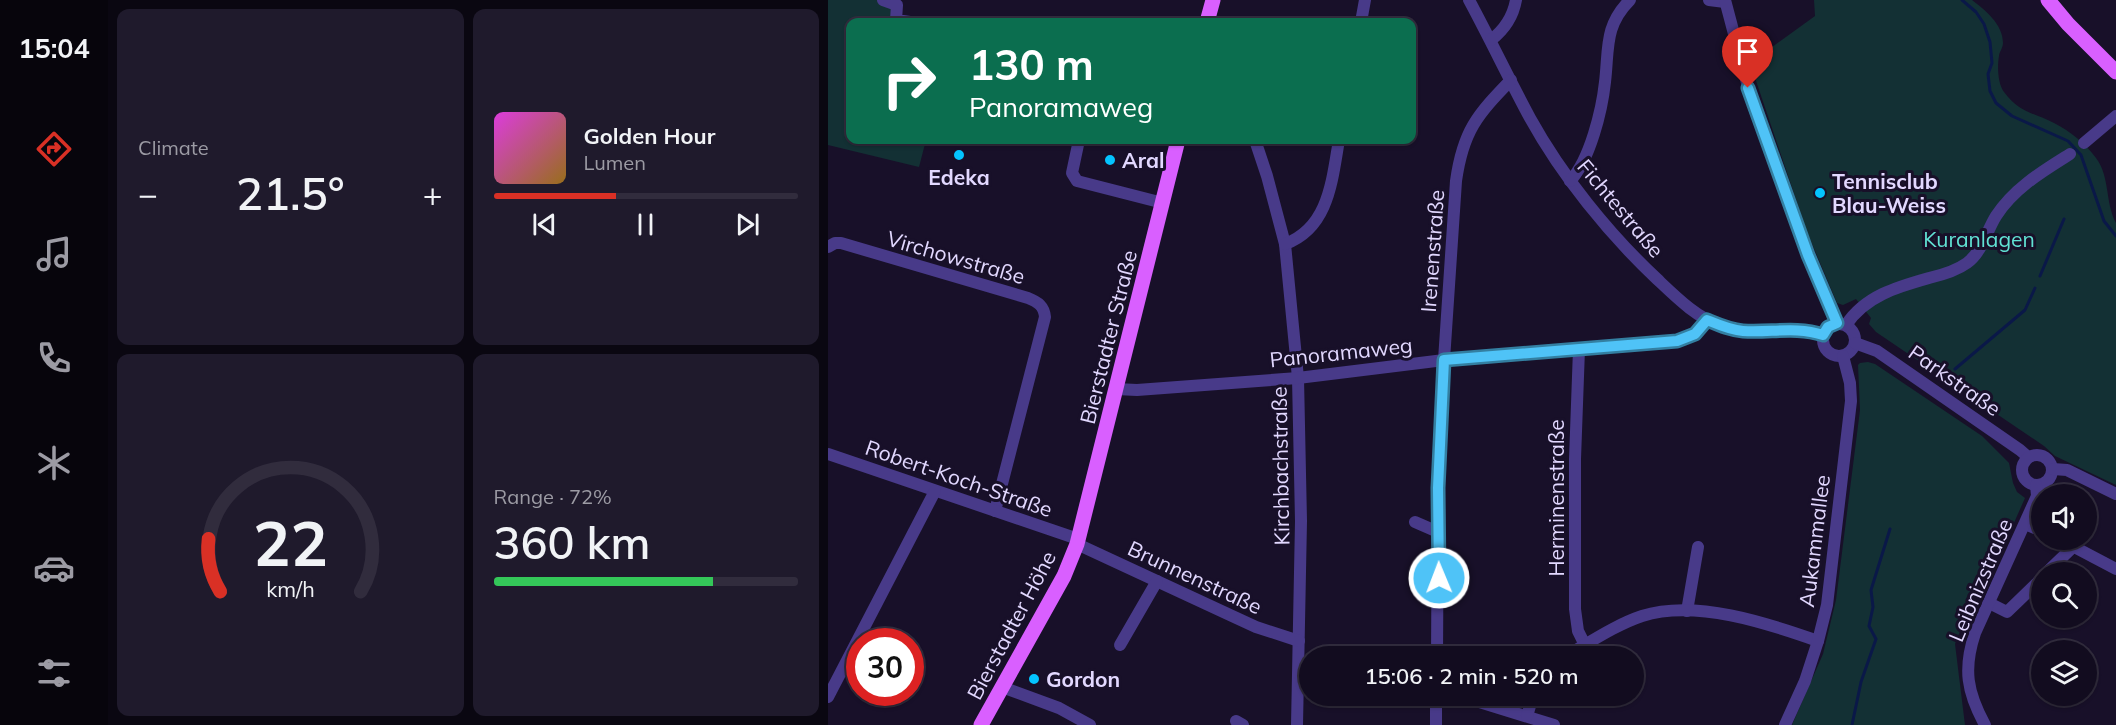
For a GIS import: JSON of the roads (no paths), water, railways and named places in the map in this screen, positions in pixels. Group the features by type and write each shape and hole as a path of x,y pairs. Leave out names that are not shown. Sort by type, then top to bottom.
{"main road":[{"path":"1208,18 1213,0"},
{"path":"2048,0 2068,24 2116,72"},
{"name":"Bierstadter Straße","path":"1078,541 1177,144"},
{"name":"Bierstadter Höhe","path":"981,725 1064,576 1078,541"}],"street":[{"path":"883,0 897,5 896,18"},
{"path":"1362,18 1365,0"},
{"name":"Fichtestraße","path":"1469,0 1530,117 1570,181 1638,261 1680,301 1707,320 1724,328 1741,331 1798,330 1823,335"},
{"path":"1491,40 1509,22 1516,0"},
{"path":"1570,181 1581,166 1602,100 1606,79 1606,46 1618,16 1630,0"},
{"path":"1709,0 1725,1 1752,102 1808,255 1842,324 1854,333 1855,343 1851,351 1843,356 1835,356 1828,352 1822,343 1823,335 1828,327 1842,324 1892,288 1949,272 1969,262 1978,252 1997,216 2013,196 2040,172 2070,154"},
{"name":"Irenenstraße","path":"1437,646 1438,531 1444,360 1460,157 1473,124 1511,80"},
{"path":"2084,143 2116,116"},
{"path":"1078,144 1072,173 1077,181 1163,203"},
{"name":"Kirchbachstraße","path":"1256,144 1285,244 1298,378 1302,521 1297,725"},
{"path":"1285,244 1298,239 1316,222 1327,200 1338,144"},
{"name":"Virchowstraße","path":"828,247 841,243 1028,298 1040,304 1044,310 1045,317 995,511"},
{"name":"Panoramaweg","path":"1116,389 1137,390 1298,378 1444,360 1677,341 1695,334 1707,320"},
{"name":"Parkstraße","path":"1855,343 1877,351 1906,370 2028,457"},
{"name":"Herminenstraße","path":"1580,349 1575,449 1575,609 1578,631 1585,645"},
{"name":"Aukammallee","path":"1785,725 1805,681 1827,605 1851,401 1850,383 1843,356"},
{"name":"Robert-Koch-Straße","path":"828,454 1078,541"},
{"path":"2033,484 2027,482 2022,474 2022,465 2028,457 2042,455 2049,460 2053,469 2047,482 2040,484"},
{"path":"2053,469 2067,470 2116,494"},
{"path":"828,697 935,491"},
{"name":"Leibnizstraße","path":"1985,725 1970,691 1967,663 1975,633 2031,510"},
{"path":"1416,522 1438,531"},
{"path":"2025,524 2031,526"},
{"name":"Brunnenstraße","path":"1078,541 1256,627 1299,640"},
{"path":"1686,611 1698,547"},
{"path":"2057,562 2069,550"},
{"path":"2080,550 2116,569"},
{"path":"1120,645 1157,581"},
{"path":"1989,603 2007,612 2031,589"},
{"path":"1585,645 1641,616 1666,611 1712,613 1818,641"},
{"path":"1002,687 1059,708 1090,725"},
{"path":"1436,706 1436,725"},
{"path":"1494,706 1554,725"},
{"path":"1527,716 1530,706"}],"waterway":[{"path":"1962,0 1976,12 1984,24 1990,42 1992,63 1988,74 1990,91 1996,103 2012,116 2068,141 2081,155 2104,221 2116,236"},
{"path":"2040,276 2064,219"},
{"path":"1955,369 2025,310 2035,288"},
{"path":"1852,725 1861,682 1876,639 1869,626 1873,607 1871,590 1890,529"}],"place":[{"name":"Edeka","path":"959,155"},
{"name":"Aral","path":"1110,160"},
{"name":"Tennisclub Blau-Weiss","path":"1820,193"},
{"name":"Gordon","path":"1034,679"}],"park label":[{"name":"Kuranlagen","path":"1979,239"}]}
